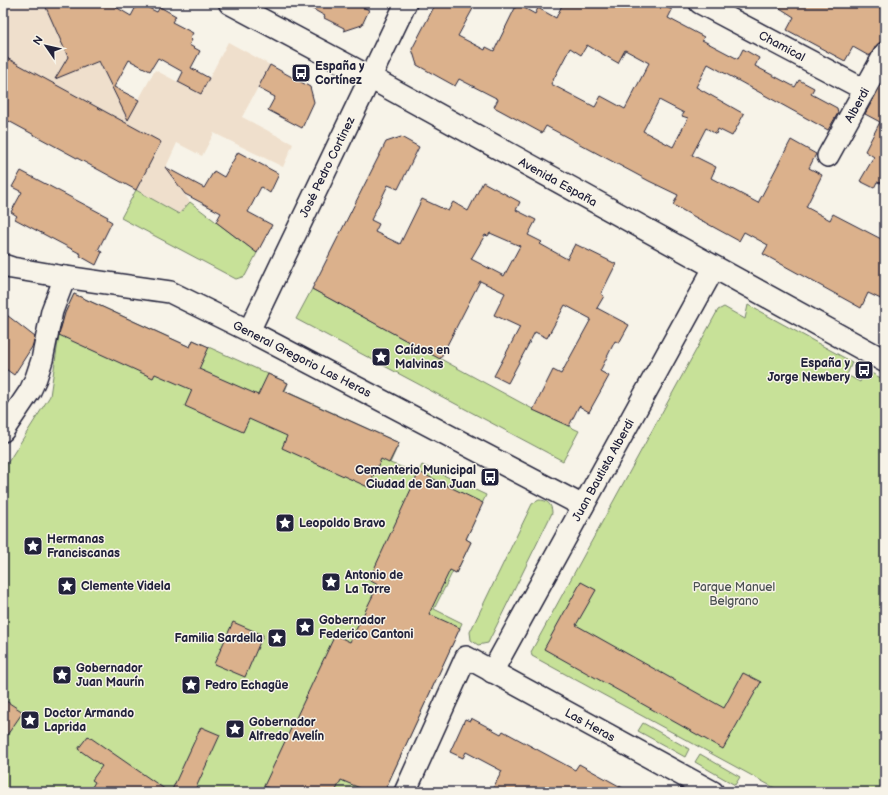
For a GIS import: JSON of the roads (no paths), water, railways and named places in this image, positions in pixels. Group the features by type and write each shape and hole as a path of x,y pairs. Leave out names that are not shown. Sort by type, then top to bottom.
{"main road":[{"name":"Avenida España","path":"230,3 371,78 885,361"}],"street":[{"name":"José Pedro Cortinez","path":"249,331 406,3"},
{"name":"Chamical","path":"700,3 865,90"},
{"name":"Alberdi","path":"828,156 885,53"},
{"name":"General Gregorio Las Heras","path":"3,265 12,268 64,277 170,292 249,331 583,506"},
{"name":"Juan Bautista Alberdi","path":"492,672 714,268"},
{"path":"3,432 30,391 36,378 42,360 52,311 64,277"},
{"name":"Las Heras","path":"405,792 466,658 713,792"}],"place":[{"name":"España y Cortínez","path":"301,73"},
{"name":"Caídos en Malvinas","path":"381,357"},
{"name":"España y Jorge Newbery","path":"864,370"},
{"name":"Cementerio Municipal Ciudad de San Juan","path":"490,477"},
{"name":"Leopoldo Bravo","path":"285,523"},
{"name":"Hermanas Franciscanas","path":"33,546"},
{"name":"Antonio de La Torre","path":"331,582"},
{"name":"Clemente Videla","path":"67,586"},
{"name":"Gobernador Federico Cantoni","path":"305,627"},
{"name":"Familia Sardella","path":"277,638"},
{"name":"Gobernador Juan Maurín","path":"62,675"},
{"name":"Pedro Echagüe","path":"191,685"},
{"name":"Doctor Armando Laprida","path":"30,720"},
{"name":"Gobernador Alfredo Avelín","path":"235,729"}],"park label":[{"name":"Parque Manuel Belgrano","path":"734,594"}]}
